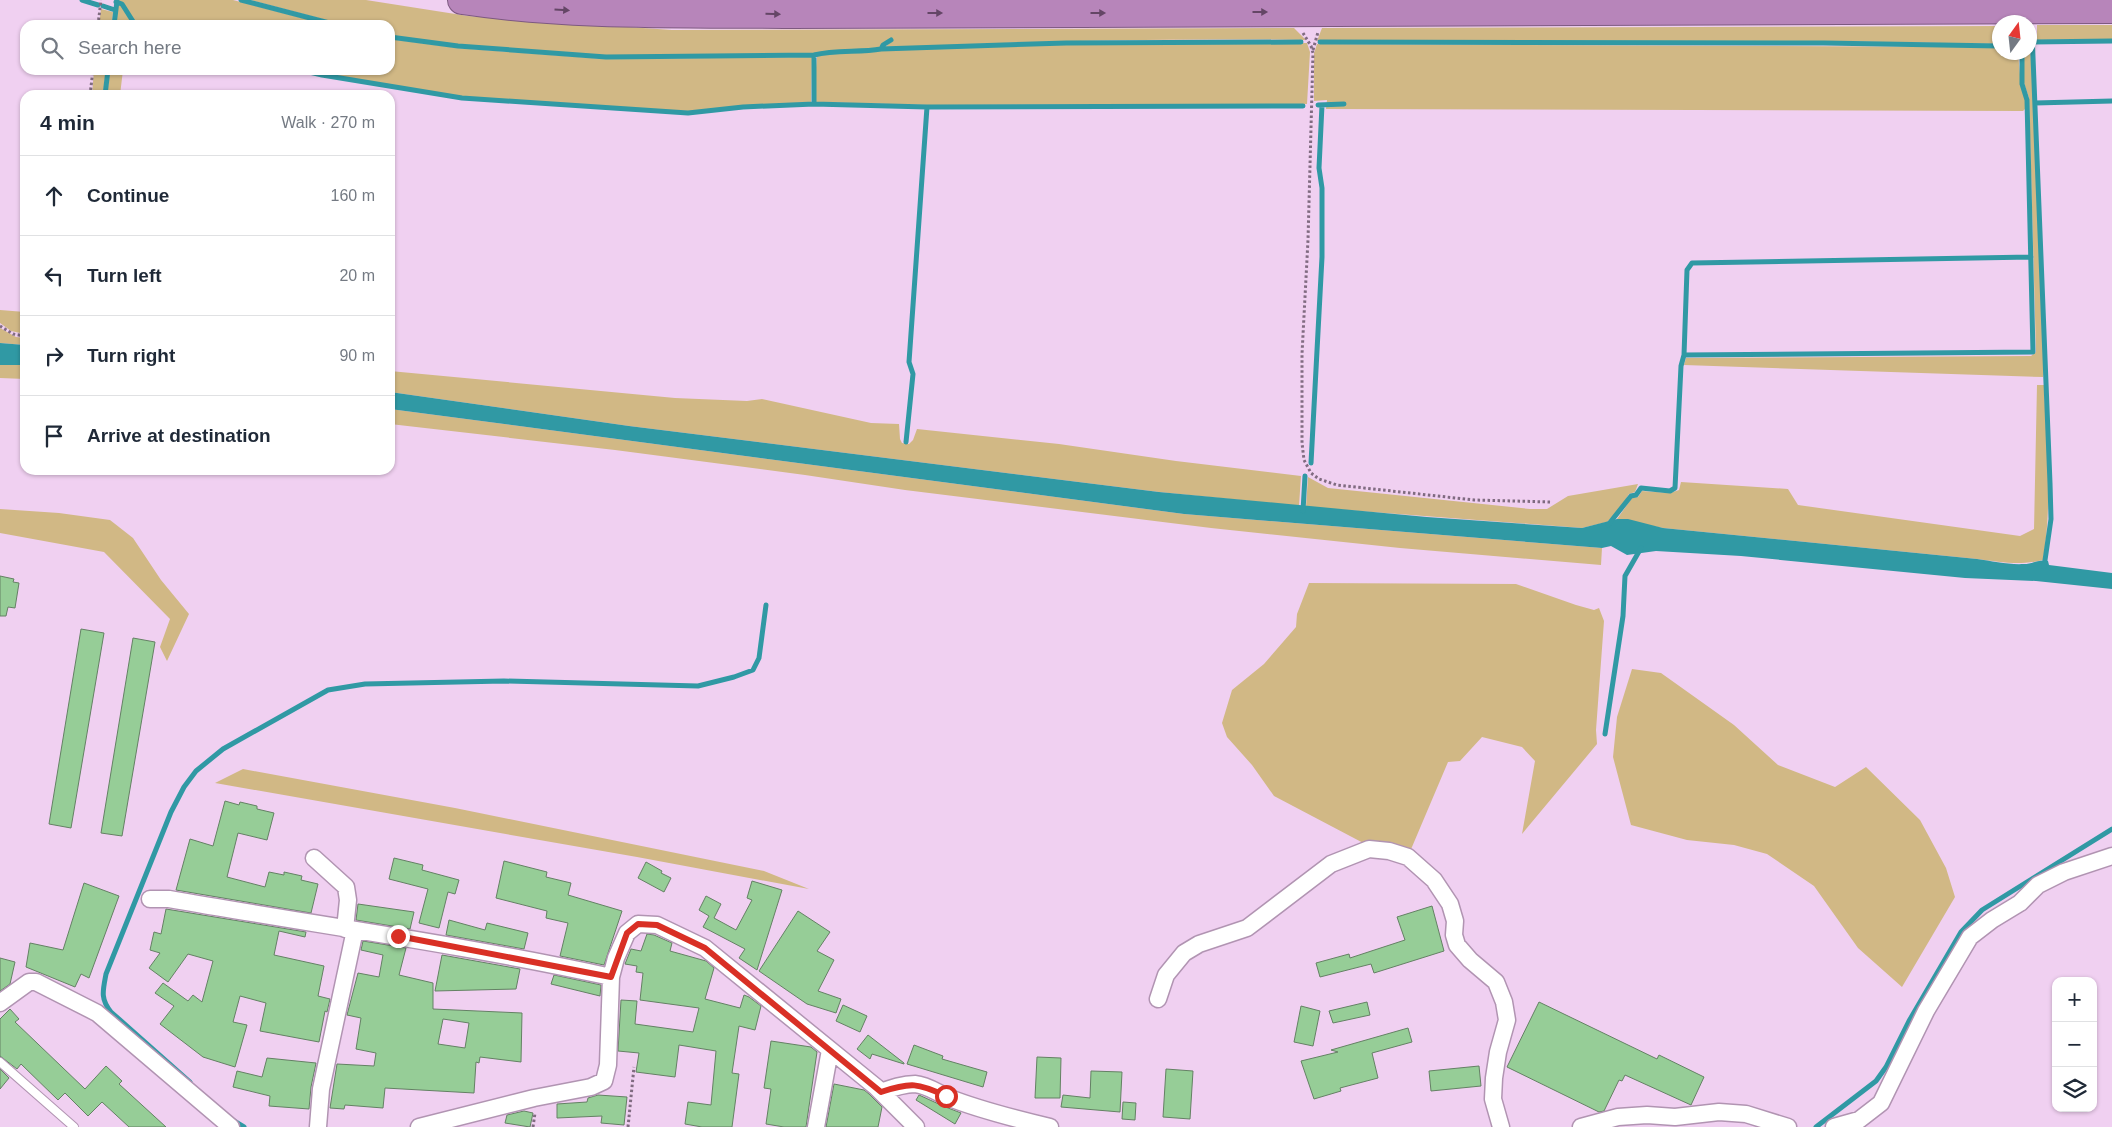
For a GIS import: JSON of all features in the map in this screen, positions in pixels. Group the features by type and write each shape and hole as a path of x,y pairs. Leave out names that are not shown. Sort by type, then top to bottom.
{"highway":[{"path":"462,0 503,6 594,12 790,14 2112,9"}],"street":[{"path":"1158,999 1166,976 1184,953 1199,944 1247,928 1331,864 1369,849 1389,851 1408,857 1434,880 1450,904 1455,921 1454,934 1457,945 1470,960 1496,982 1504,1002 1507,1020 1498,1052 1494,1078 1494,1099 1500,1127"},
{"path":"1834,1127 1859,1120 1881,1103 1926,1011 1970,937 1992,920 2020,903 2038,885 2064,872 2112,856"},
{"path":"314,858 346,887 350,929 322,1089 318,1127"},
{"path":"150,899 169,899 476,950 611,977"},
{"path":"419,1127 534,1098 591,1087 604,1081 608,1065 611,977 627,933 638,924 657,925 705,948 881,1092 916,1127"},
{"path":"0,1003 29,982 36,982 97,1013 231,1127"},
{"path":"816,1127 830,1050"},
{"path":"881,1092 899,1086 914,1084 926,1086 964,1102 1010,1117 1050,1127"},
{"path":"1582,1127 1618,1117 1647,1115 1675,1117 1719,1112 1746,1114 1788,1127"}],"lane":[{"path":"0,1062 74,1127"}],"path":[{"path":"99,20 101,0"},
{"path":"1285,12 1306,37 1313,53 1308,240 1302,354 1302,443 1304,460 1307,467 1319,479 1337,485 1474,500 1552,502"},
{"path":"91,90 92,75"},
{"path":"0,326 13,334 20,335"},
{"path":"628,1127 634,1067"}],"shaded area":[{"path":"118,0 233,0 310,20 133,20 123,3"},
{"path":"250,0 366,0 468,16 672,30 1294,28 1306,40 1200,39 884,48 893,40 891,38 878,48 865,51 830,51 815,54 606,56 458,45 395,36 395,20 326,20"},
{"path":"118,4 121,5 130,20 116,20"},
{"path":"101,9 113,12 112,20 100,20"},
{"path":"2037,25 2112,25 2112,39 2037,40"},
{"path":"1992,26 1992,44 1824,41 1317,41 1322,28"},
{"path":"395,40 458,48 605,59 812,57 811,102 688,111 591,107 564,103 462,97 334,75 395,75"},
{"path":"1208,42 1307,43 1310,52 1307,104 927,105 815,102 817,56 823,54 996,45"},
{"path":"1317,44 1992,47 1992,60 2019,60 2021,85 2025,93 2025,109 2023,111 1326,109 1327,100 1314,101 1314,53"},
{"path":"2024,60 2031,60 2045,359 2043,377 1684,365 1686,358 2031,356 2036,352 2029,98 2024,83"},
{"path":"94,75 105,75 104,90 92,90"},
{"path":"109,75 122,75 121,90 108,90"},
{"path":"0,310 20,312 20,333 11,331 0,323"},
{"path":"0,328 20,337 20,345 0,343"},
{"path":"0,343 20,345 20,365 0,365"},
{"path":"0,365 20,365 20,379 0,378"},
{"path":"395,371 675,398 747,401 762,399 871,423 899,424 902,443 909,444 913,440 917,429 1059,444 1176,461 1301,476 1299,506 1159,492 629,426 395,393"},
{"path":"2037,385 2044,385 2048,472 2048,516 2043,560 2026,563 2002,562 1663,528 1617,519 1632,498 1638,497 1642,491 1670,493 1679,490 1681,482 1788,489 1798,505 2020,536 2034,529"},
{"path":"395,393 629,426 1159,492 1427,517 1582,528 1617,519 1628,519 1663,528 2006,563 2027,564 2048,561 2049,565 2112,573 2112,589 2036,581 1965,578 1741,556 1656,551 1627,555 1611,546 1602,548 1184,514 395,410"},
{"path":"395,410 1184,514 1602,548 1601,565 1400,548 1211,528 905,490 615,450 395,425"},
{"path":"1308,477 1328,488 1530,509 1547,509 1568,496 1638,484 1635,492 1629,494 1620,509 1607,522 1582,528 1306,507"},
{"path":"0,509 59,513 110,520 133,538 161,580 189,614 167,661 160,647 170,619 104,552 0,533"},
{"path":"1309,583 1516,584 1576,605 1594,610 1599,608 1604,621 1596,730 1597,744 1522,834 1535,761 1522,747 1482,737 1460,761 1448,762 1409,854 1369,846 1274,796 1252,765 1227,737 1222,723 1232,690 1264,664 1296,627 1297,614"},
{"path":"1632,669 1661,673 1734,725 1778,765 1835,787 1866,767 1920,820 1946,868 1955,897 1902,987 1858,948 1814,886 1767,854 1734,845 1687,840 1631,825 1613,757 1617,717"},
{"path":"243,769 455,808 764,871 809,889 215,783"}],"building":[{"path":"0,576 14,579 13,582 19,583 15,608 8,607 6,616 0,616"},
{"path":"81,629 104,633 71,828 49,824"},
{"path":"133,638 155,642 122,836 101,833"},
{"path":"225,801 239,805 240,802 257,806 257,809 274,813 267,840 238,833 227,877 265,887 269,872 284,875 284,872 302,876 301,880 318,884 311,913 176,890 190,839 213,846"},
{"path":"394,858 423,865 422,870 459,880 455,894 448,892 439,928 419,923 428,889 389,879"},
{"path":"504,861 547,872 546,877 571,883 568,895 622,911 604,965 560,956 568,923 546,918 547,911 496,898"},
{"path":"646,862 671,878 664,892 638,878"},
{"path":"752,881 782,890 757,970 739,958 745,949 703,927 709,916 699,910 706,896 721,904 714,918 736,930 752,900 747,898"},
{"path":"84,883 119,896 89,978 81,974 75,987 26,967 30,943 63,950"},
{"path":"358,904 414,912 410,929 356,920"},
{"path":"1432,906 1444,951 1374,973 1371,964 1320,977 1316,963 1349,954 1350,958 1405,940 1397,917"},
{"path":"166,909 306,932 305,937 279,931 274,955 324,966 318,996 330,999 327,1012 325,1011 319,1042 260,1031 266,1003 240,996 233,1022 247,1025 235,1067 203,1057 160,1024 174,1006 155,993 163,983 188,1001 193,995 202,1002 213,961 188,954 168,982 149,968 160,953 150,950 154,932 161,934"},
{"path":"798,911 830,932 817,951 834,960 818,991 841,999 836,1013 807,1004 759,971"},
{"path":"449,920 485,930 487,923 528,933 524,949 446,935"},
{"path":"647,934 672,943 670,951 706,961 714,968 705,999 740,1008 744,995 761,1006 755,1030 739,1026 732,1073 739,1074 732,1127 702,1127 685,1124 688,1102 711,1105 716,1051 679,1045 675,1077 636,1072 639,1053 618,1051 621,1000 637,1001 635,1024 693,1032 699,1008 640,1000 643,973 636,972 637,966 625,964 631,949 641,951"},
{"path":"363,941 406,948 399,975 433,983 433,1009 522,1013 521,1062 480,1057 479,1063 476,1062 474,1093 385,1088 383,1108 345,1105 344,1109 330,1108 337,1064 374,1066 376,1053 356,1049 361,1018 347,1015 358,973 379,977 383,955 361,950","holes":["443,1019 469,1023 465,1048 438,1044"]},
{"path":"442,955 520,969 516,989 435,991"},
{"path":"0,958 15,962 10,984 0,991"},
{"path":"554,975 601,985 600,996 551,984"},
{"path":"1367,1002 1370,1015 1333,1023 1329,1011"},
{"path":"1539,1002 1657,1059 1659,1055 1704,1077 1691,1105 1625,1075 1622,1081 1619,1080 1604,1111 1599,1112 1507,1067"},
{"path":"843,1005 867,1016 860,1032 836,1021"},
{"path":"1301,1006 1320,1011 1313,1046 1294,1042"},
{"path":"10,1009 19,1019 15,1022 85,1089 106,1066 122,1081 119,1084 166,1127 129,1127 102,1102 88,1116 65,1093 58,1100 21,1064 17,1069 0,1056 0,1019"},
{"path":"1408,1028 1412,1042 1372,1053 1378,1078 1340,1088 1341,1091 1314,1099 1301,1061 1338,1052 1331,1050"},
{"path":"868,1035 904,1064 872,1054 870,1059 857,1049"},
{"path":"771,1041 811,1047 817,1052 806,1127 784,1127 766,1124 771,1089 764,1088"},
{"path":"914,1045 943,1056 942,1059 987,1072 983,1087 907,1064"},
{"path":"1037,1057 1061,1058 1060,1098 1035,1098"},
{"path":"267,1058 316,1063 309,1109 269,1106 270,1096 233,1087 237,1071 262,1077"},
{"path":"1479,1066 1481,1086 1431,1091 1429,1071"},
{"path":"0,1069 9,1078 0,1089"},
{"path":"1166,1069 1193,1071 1190,1119 1163,1117"},
{"path":"1091,1071 1122,1072 1120,1112 1061,1107 1063,1095 1090,1098"},
{"path":"834,1084 864,1090 869,1094 882,1107 878,1127 826,1127"},
{"path":"598,1095 627,1097 624,1125 601,1123 602,1116 557,1118 557,1104 587,1102 588,1098"},
{"path":"919,1095 961,1113 955,1124 916,1100"},
{"path":"1123,1102 1136,1103 1135,1120 1122,1119"},
{"path":"524,1111 533,1113 530,1127 505,1123 507,1115"}],"waterway":[{"path":"82,0 98,5"},
{"path":"241,0 318,20"},
{"path":"115,20 117,1"},
{"path":"116,2 122,4 132,20"},
{"path":"103,6 115,10"},
{"path":"395,38 458,46 606,57 814,55 881,49 1066,43 1301,42"},
{"path":"881,49 883,45 891,40"},
{"path":"2037,42 2112,41"},
{"path":"1320,42 1824,43 1992,46"},
{"path":"814,55 814,104"},
{"path":"1684,355 2033,352 2027,100 2022,84 2022,60"},
{"path":"2033,60 2051,519 2044,567"},
{"path":"106,90 107,75"},
{"path":"322,75 462,98 688,113 743,107 814,104 927,107 1303,106"},
{"path":"2035,103 2112,101"},
{"path":"1318,105 1344,104"},
{"path":"1311,463 1322,257 1322,188 1319,168 1322,105"},
{"path":"906,442 913,374 909,362 927,107"},
{"path":"1608,525 1631,496 1636,495 1641,488 1670,491 1675,488 1681,366 1684,355 1687,270 1692,263 2031,257"},
{"path":"1303,511 1305,476"},
{"path":"1605,734 1623,616 1625,576 1641,548"},
{"path":"190,1082 111,1012 105,1003 103,994 106,974 171,812 184,787 196,771 223,749 328,690 365,684 504,681 698,686 734,677 753,670 759,658 766,605"},
{"path":"1816,1127 1876,1081 1886,1067 1909,1021 1961,932 1982,910 2112,829"},
{"path":"234,1121 244,1127"}],"route":[{"path":"398,936 611,977 616,958 627,933 638,924 657,925 705,948 881,1092 899,1086 914,1084 926,1086 946,1096"}]}
